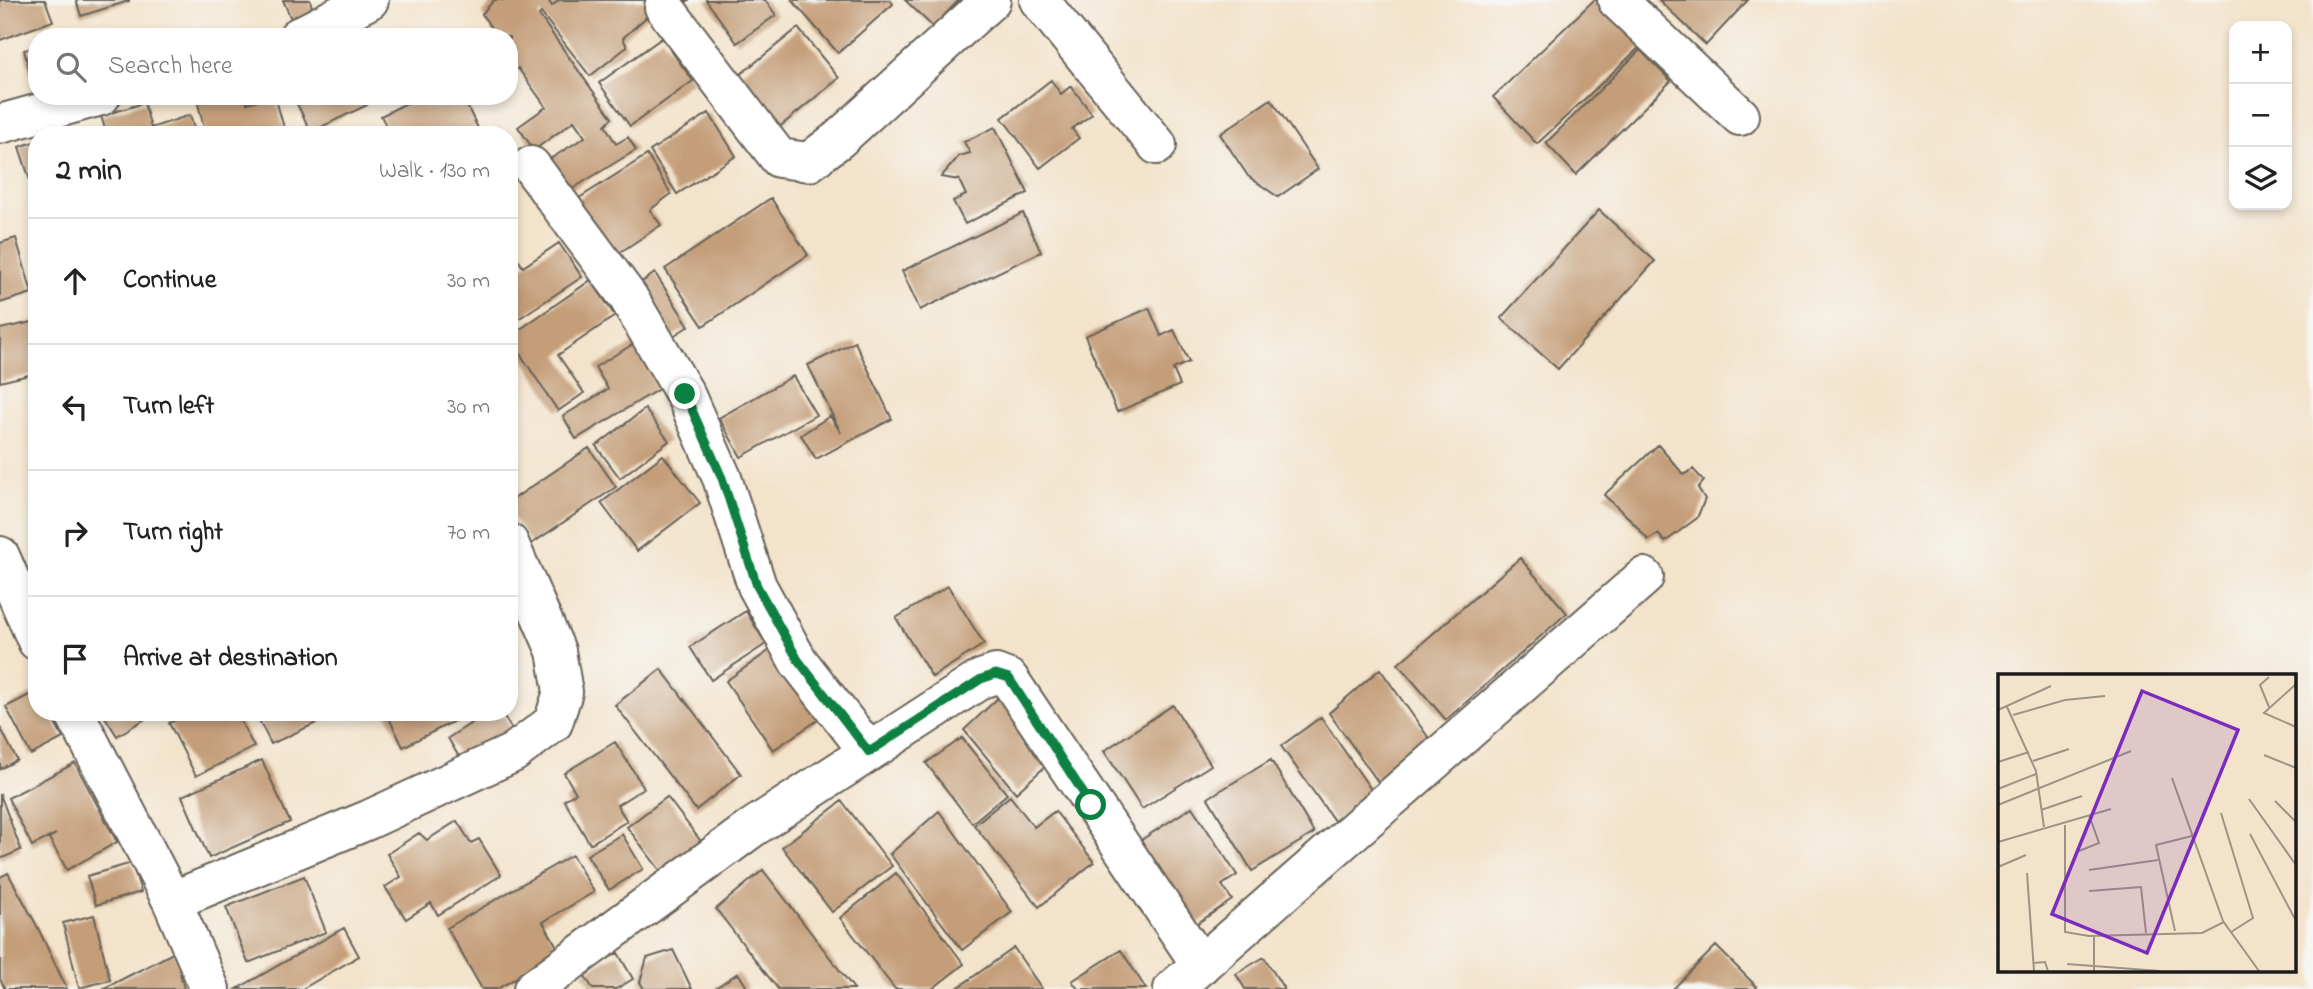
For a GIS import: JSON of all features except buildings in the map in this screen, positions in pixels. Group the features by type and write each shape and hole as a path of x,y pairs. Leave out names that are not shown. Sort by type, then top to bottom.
{"street":[{"path":"315,28 369,0"},
{"path":"664,7 779,158 809,162 839,139 991,0"},
{"path":"1039,0 1157,145"},
{"path":"1618,0 1740,116"},
{"path":"0,124 69,105"},
{"path":"531,166 628,297 685,394 722,478 757,586 798,660 869,752"},
{"path":"0,556 28,621"},
{"path":"172,901 368,820 513,753 553,723 563,692 556,652 518,564"},
{"path":"533,989 752,828 981,679 996,674 1009,678 1091,805 1187,977 1644,578"},
{"path":"79,721 172,901 210,989"}],"route":[{"path":"685,394 722,478 757,586 798,660 869,752 981,679 996,674 1009,678 1091,805"}]}
